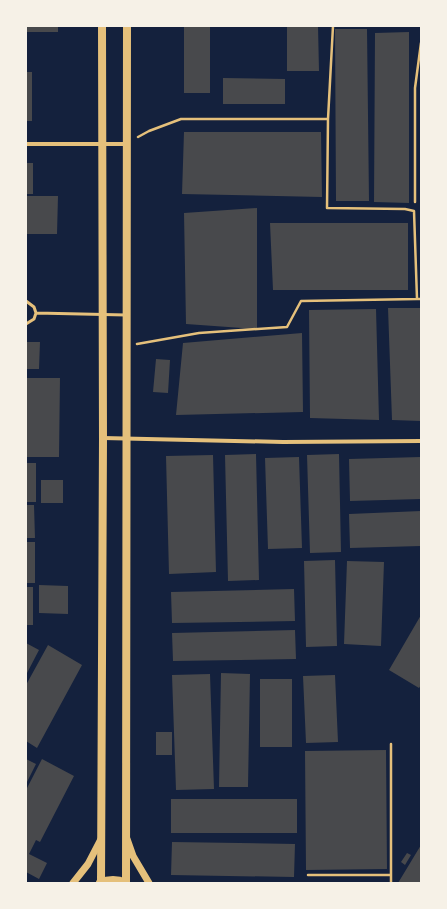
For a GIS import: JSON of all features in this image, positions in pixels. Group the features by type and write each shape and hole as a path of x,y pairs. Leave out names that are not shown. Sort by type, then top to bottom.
{"main road":[{"path":"102,26 103,438 100,883 109,880 118,880 126,883 127,26"}],"street":[{"path":"26,144 127,144"},
{"path":"103,438 290,442 421,441"},
{"path":"127,838 133,856 149,883"},
{"path":"73,883 88,864 101,839"}],"lane":[{"path":"26,301 34,307 36,313 34,320 26,324"},
{"path":"36,313 103,316 126,315"}],"path":[{"path":"333,26 328,119 327,208 406,209 414,211 417,299"},
{"path":"415,202 415,88 421,43"},
{"path":"127,144 149,131 181,119 328,119"},
{"path":"127,345 199,333 287,327 301,301 421,299"},
{"path":"391,744 391,883"},
{"path":"308,875 391,875"}],"building":[{"path":"26,26 58,26 58,32 26,32"},
{"path":"184,26 210,26 210,93 184,93"},
{"path":"287,26 318,26 319,71 287,71"},
{"path":"335,29 367,29 369,201 336,201"},
{"path":"409,32 409,203 374,202 375,33"},
{"path":"26,72 32,72 32,121 26,121"},
{"path":"223,78 285,79 285,104 223,104"},
{"path":"184,132 321,132 322,197 182,194"},
{"path":"26,163 33,163 33,194 26,194"},
{"path":"26,196 58,196 57,234 26,234"},
{"path":"257,208 257,329 186,324 184,213"},
{"path":"270,223 408,223 408,290 273,290"},
{"path":"388,308 421,308 421,421 392,420"},
{"path":"376,309 379,420 310,418 309,310"},
{"path":"302,333 303,412 176,415 183,343"},
{"path":"26,342 40,342 39,369 26,369"},
{"path":"156,359 170,360 168,393 153,392"},
{"path":"26,378 60,378 59,457 26,457"},
{"path":"256,454 259,580 228,581 225,455"},
{"path":"339,454 341,552 310,553 307,455"},
{"path":"213,455 216,572 169,574 166,456"},
{"path":"299,457 302,548 268,549 265,458"},
{"path":"421,457 421,499 350,501 349,459"},
{"path":"26,463 36,463 36,502 26,502"},
{"path":"41,480 63,480 63,503 41,503"},
{"path":"26,505 34,505 35,538 26,538"},
{"path":"421,511 421,546 350,548 349,514"},
{"path":"26,542 35,542 35,583 26,583"},
{"path":"335,560 337,646 306,647 304,561"},
{"path":"347,561 384,562 381,646 344,644"},
{"path":"39,585 68,586 68,614 39,613"},
{"path":"26,587 33,587 33,625 26,625"},
{"path":"294,589 295,621 172,623 171,592"},
{"path":"421,615 421,685 419,688 389,670"},
{"path":"295,630 296,659 173,661 172,633"},
{"path":"26,643 39,650 26,675"},
{"path":"48,645 82,665 37,748 26,741 26,685"},
{"path":"221,673 250,674 248,787 219,787"},
{"path":"210,674 214,789 176,790 172,675"},
{"path":"335,675 338,742 306,743 303,676"},
{"path":"260,679 292,679 292,747 260,747"},
{"path":"156,732 172,732 172,755 156,755"},
{"path":"386,750 387,869 306,870 305,751"},
{"path":"26,759 36,764 26,784"},
{"path":"42,759 74,776 40,842 36,840 29,854 47,863 39,879 26,872 26,790"},
{"path":"171,799 297,799 297,833 171,833"},
{"path":"172,842 295,844 294,877 171,875"},
{"path":"421,845 421,883 398,883"},
{"path":"407,853 411,855 405,865 401,862"}]}
